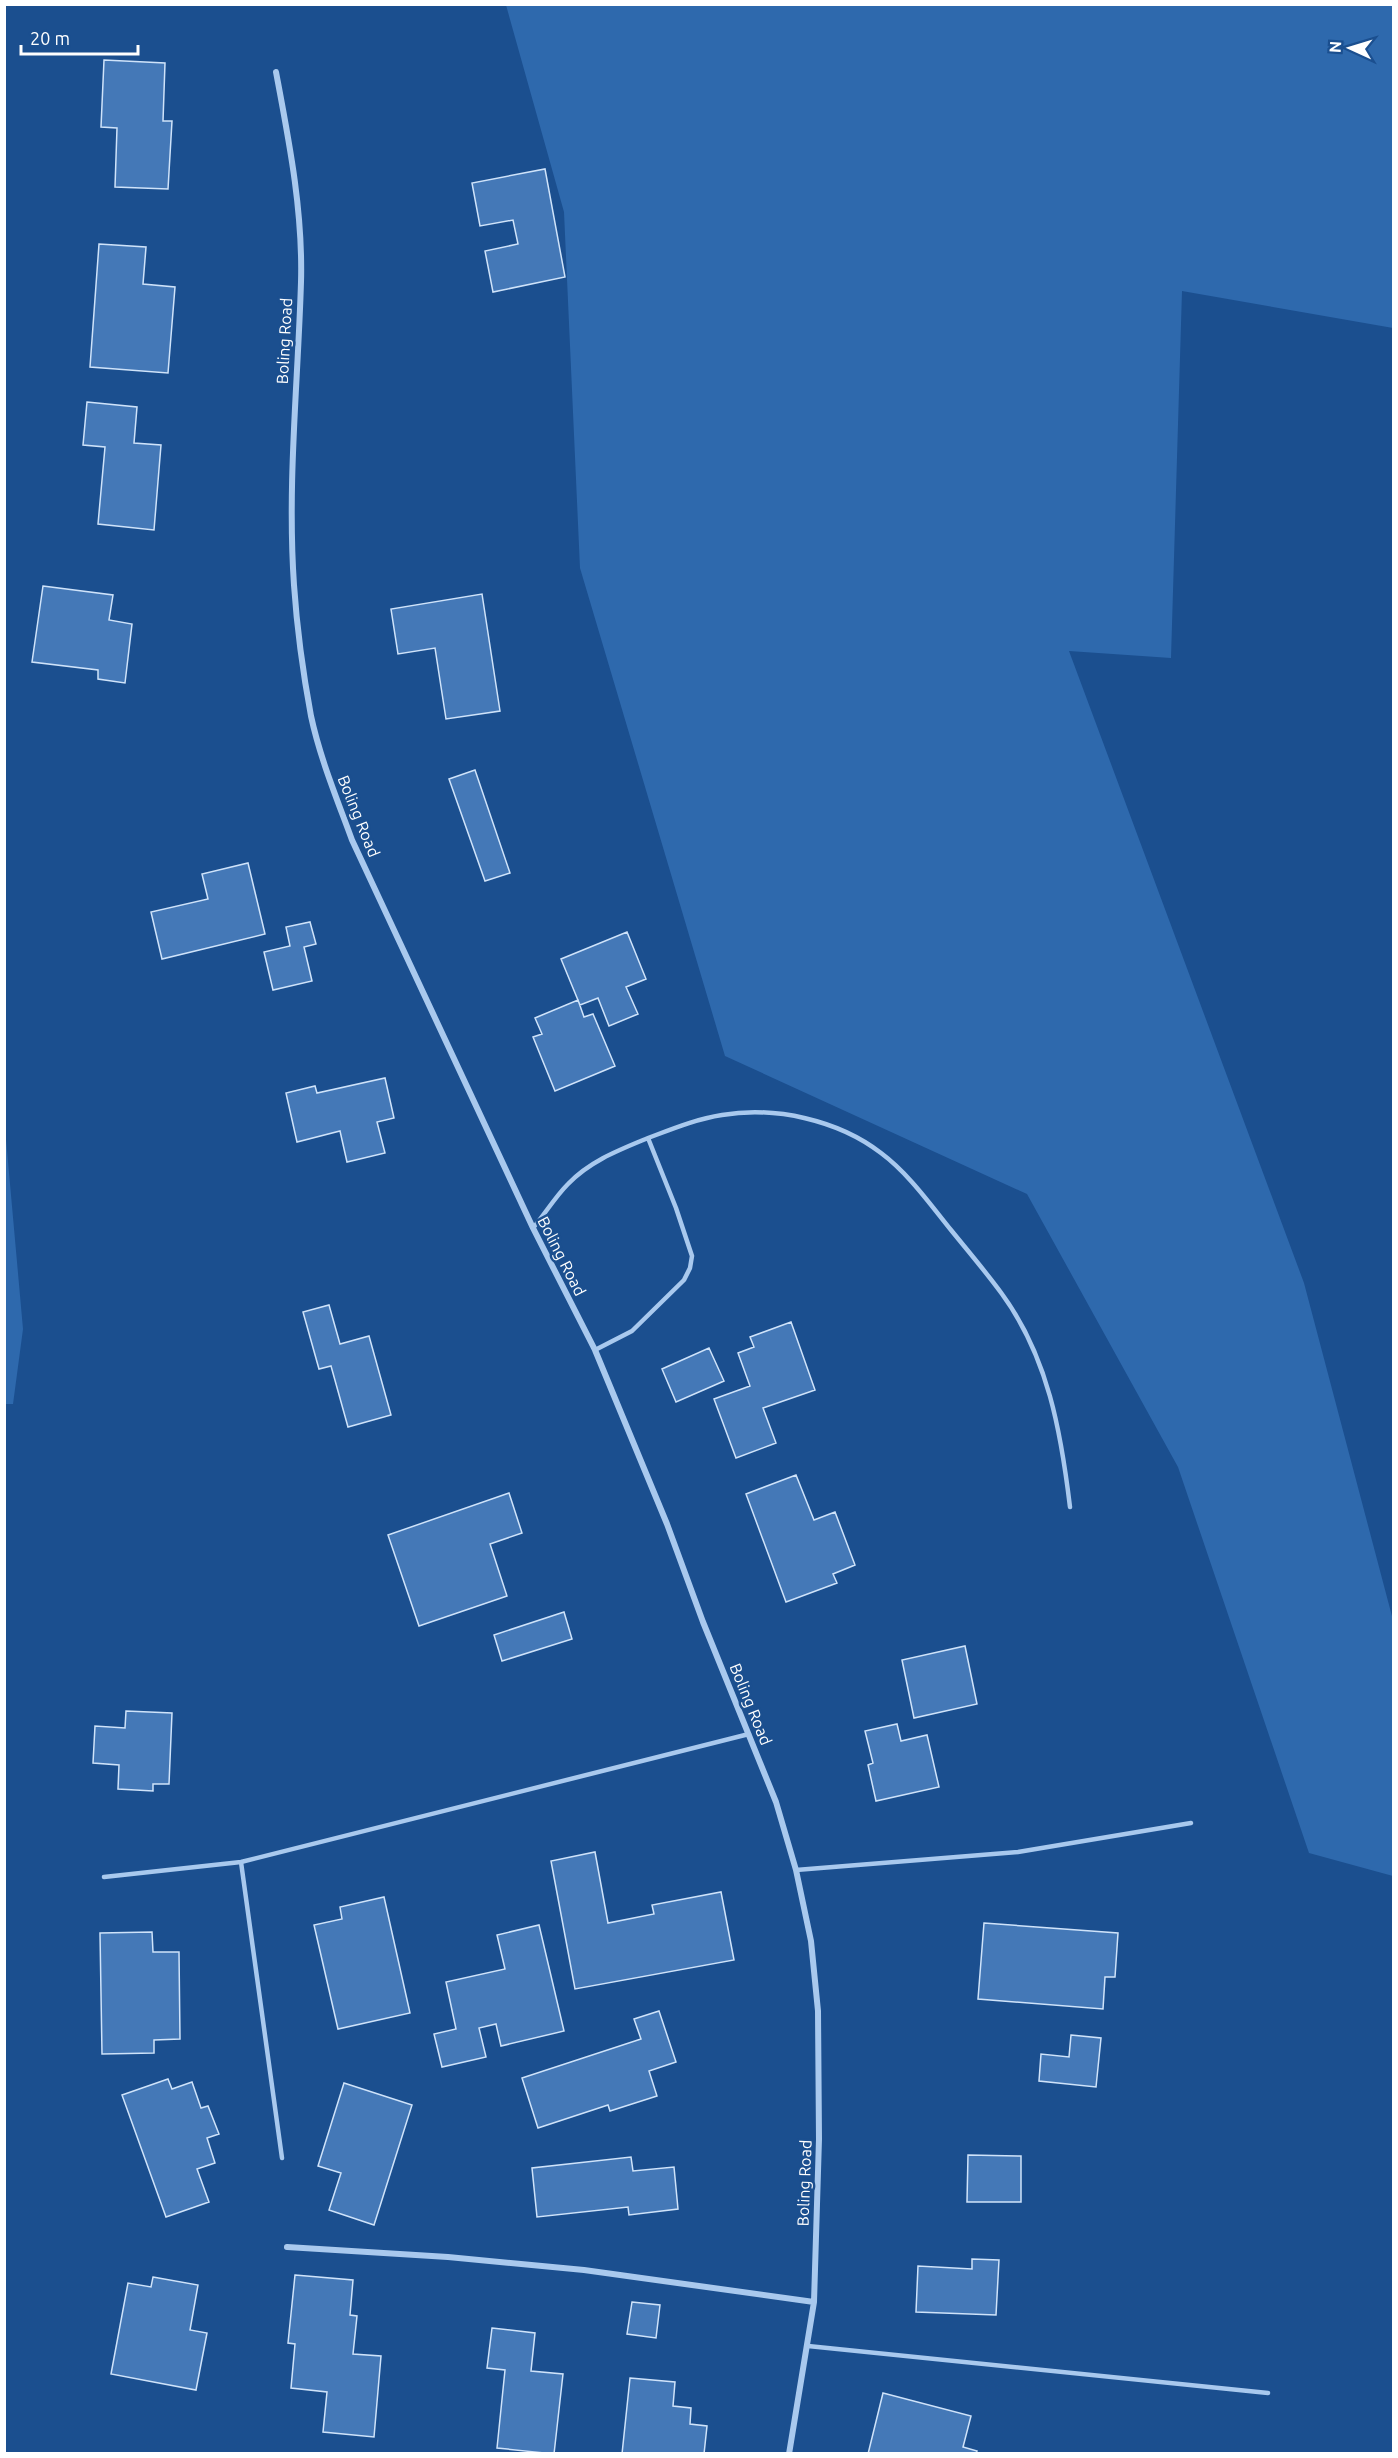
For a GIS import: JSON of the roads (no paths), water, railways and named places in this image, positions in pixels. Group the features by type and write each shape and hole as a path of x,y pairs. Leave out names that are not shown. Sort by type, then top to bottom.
{"street":[{"name":"Boling Road","path":"276,72 293,161 300,220 301,281 293,432 292,517 294,586 311,717 328,775 352,840 533,1228 595,1350 667,1524 703,1622 776,1802 796,1870 811,1941 818,2011 819,2139 814,2302 789,2454"},
{"path":"286,2247 584,2270 814,2302"}],"lane":[{"path":"533,1228 567,1185 587,1168 605,1156 688,1123 722,1115 754,1112 790,1115 822,1123 849,1134 882,1153 915,1186 1003,1295 1030,1341 1050,1392 1059,1430 1070,1507"},
{"path":"595,1350 632,1331 684,1280 690,1268 692,1256 648,1138"},
{"path":"104,1877 241,1862 749,1734"},
{"path":"796,1870 1018,1852 1191,1823"},
{"path":"241,1862 282,2158"},
{"path":"808,2346 1268,2393"}]}
